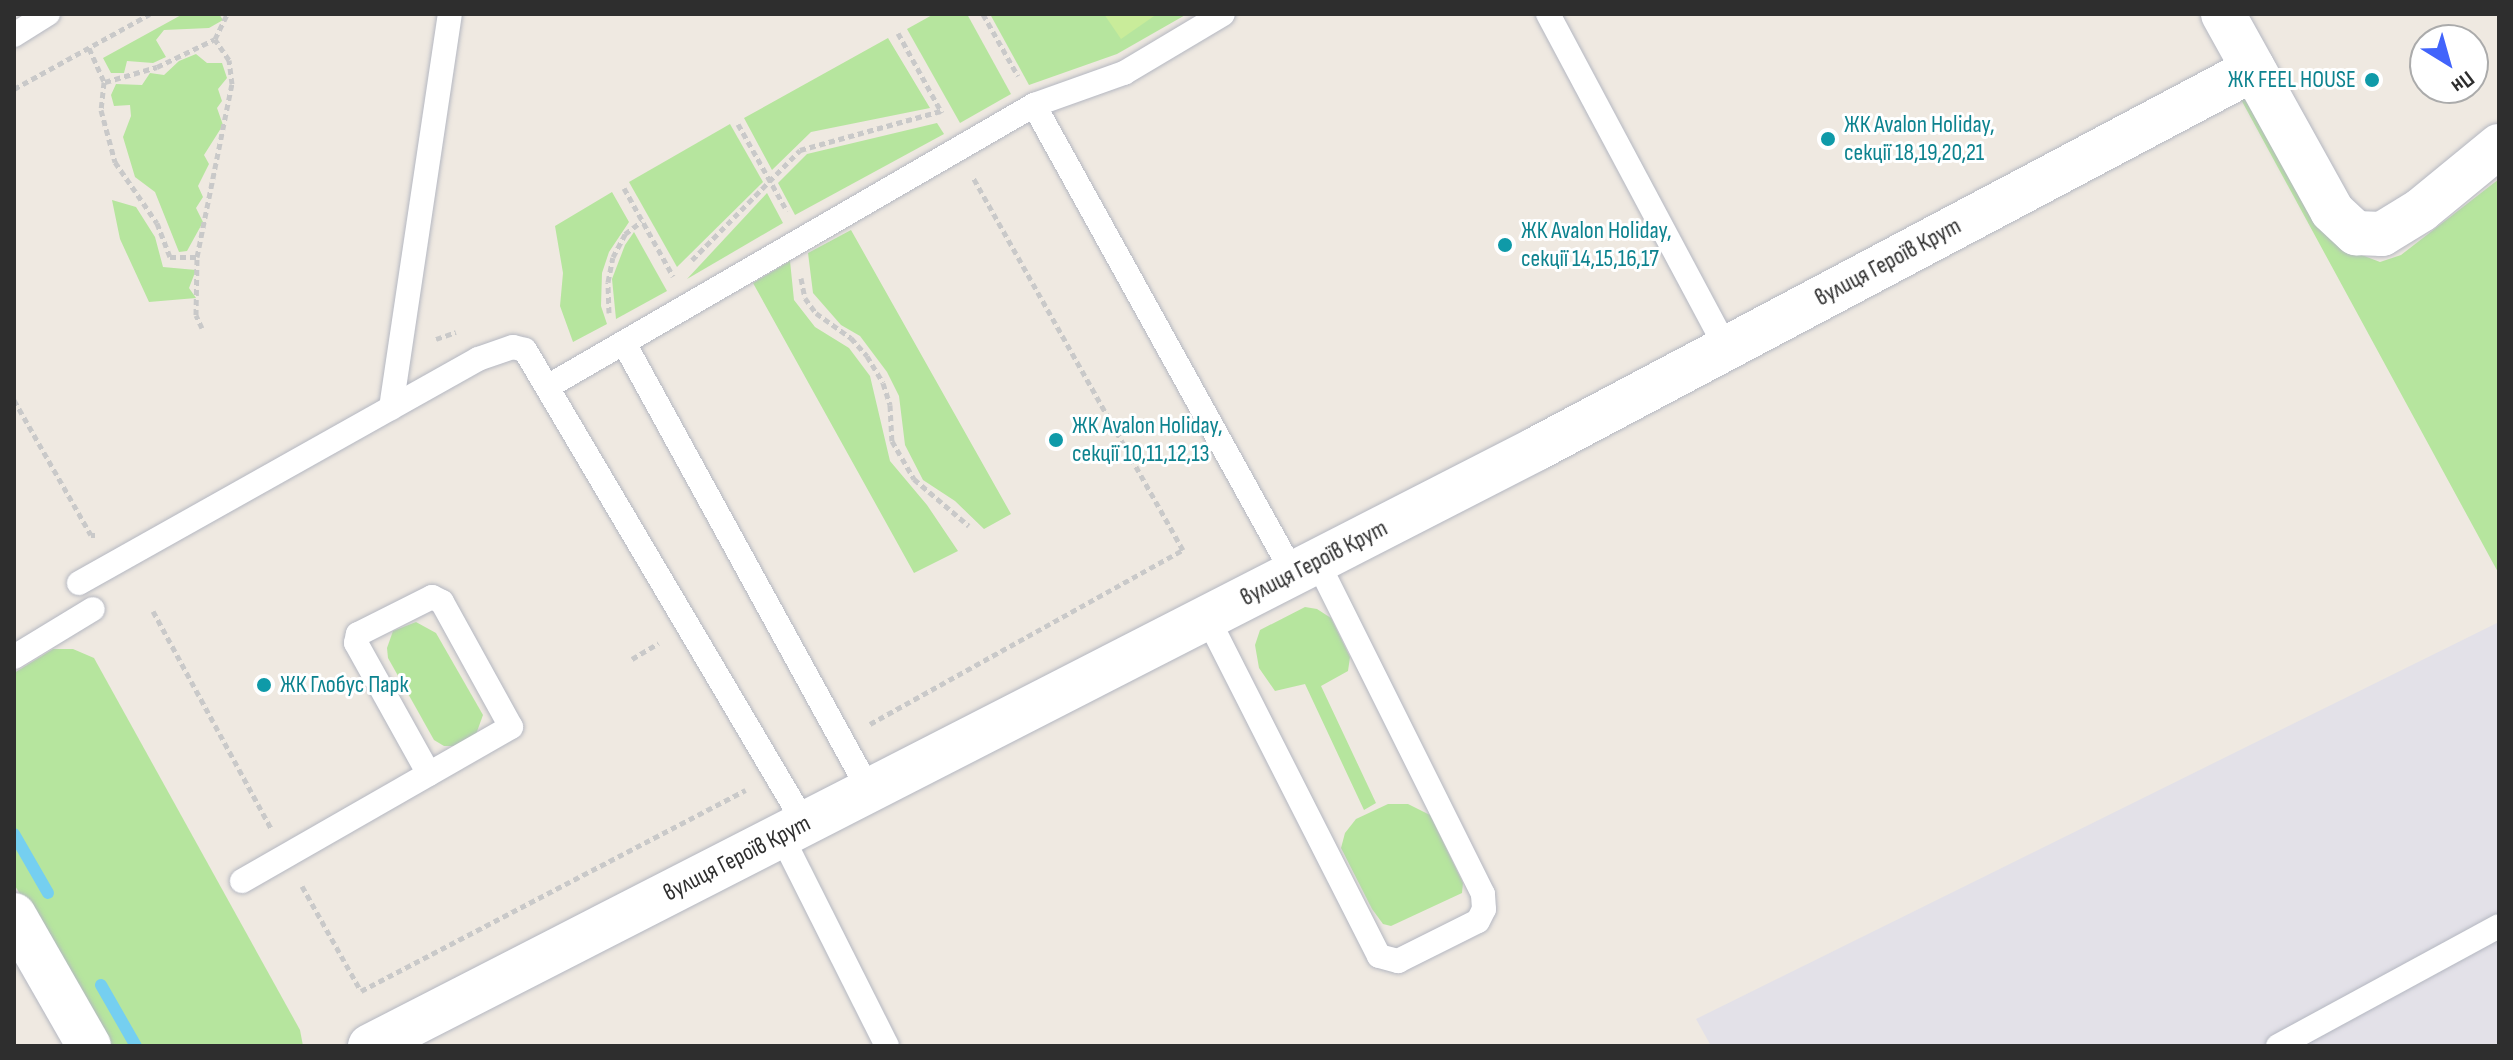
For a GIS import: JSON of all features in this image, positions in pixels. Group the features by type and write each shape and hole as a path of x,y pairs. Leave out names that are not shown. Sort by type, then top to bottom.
{"street":[{"path":"2223,14 2332,211 2356,233 2382,234 2421,210 2499,146"},
{"name":"вулиця Героїв Крут","path":"370,1046 1305,567 2254,69"},
{"path":"14,915 89,1046"}],"lane":[{"path":"14,35 48,14"},
{"path":"391,408 450,14"},
{"path":"547,387 1034,105 1124,73 1223,14"},
{"path":"1548,14 1726,348"},
{"path":"1034,105 1305,567 1483,894 1484,909 1478,921 1398,961 1379,956 1207,617"},
{"path":"624,343 869,790"},
{"path":"79,583 478,359 513,347 525,350 793,830 887,1046"},
{"path":"242,881 429,774 511,727 442,602 432,597 358,634 356,643 429,774"},
{"path":"14,657 93,609"},
{"path":"2278,1046 2499,926"}],"path":[{"path":"14,89 150,14"},
{"path":"104,82 157,67 215,39 227,14"},
{"path":"983,14 1034,105"},
{"path":"898,33 948,125"},
{"path":"202,328 196,315 197,257 232,84 229,60 215,39"},
{"path":"89,48 104,82 101,110 115,162 157,223 170,257 197,257"},
{"path":"675,278 800,150 941,111"},
{"path":"738,124 790,217"},
{"path":"871,723 1183,550 968,167"},
{"path":"624,188 679,286"},
{"path":"612,320 607,294 613,257 625,234 642,221"},
{"path":"801,275 805,298 816,313 851,338 867,356 883,383 890,405 892,441 914,479 969,526"},
{"path":"14,400 91,535 100,535"},
{"path":"153,611 273,830"},
{"path":"302,885 361,991 734,794"}],"shaded area":[{"path":"2499,622 2499,1046 1711,1046 1696,1019"}],"green space":[{"path":"183,14 219,14 223,20 209,28 164,30 156,40 166,57 153,63 127,61 124,73 111,73 103,58"},
{"path":"934,14 967,14 1011,94 960,123 907,29"},
{"path":"990,14 1187,14 1117,54 1029,85"},
{"path":"1104,14 1157,14 1121,39"},
{"path":"888,38 930,108 811,132 772,170 744,118"},
{"path":"196,54 207,63 222,63 227,78 218,89 222,101 217,108 223,125 204,155 209,164 198,186 203,197 196,208 203,222 187,251 179,252 155,192 135,177 123,137 131,116 130,105 114,106 111,95 116,84 142,85 150,73 164,75 179,61"},
{"path":"2251,86 2354,252 2380,262 2401,255 2499,179 2499,574 2238,94"},
{"path":"937,123 944,134 795,215 778,183 807,154"},
{"path":"730,124 763,182 677,267 629,182"},
{"path":"612,192 629,222 609,252 602,273 601,306 607,324 573,342 560,306 563,273 555,226"},
{"path":"767,193 783,223 687,279"},
{"path":"112,200 136,207 155,237 163,267 196,270 189,288 196,298 149,302 120,239"},
{"path":"851,230 1011,514 984,529 955,501 923,480 905,445 899,396 887,372 860,336 841,325 813,293 808,253"},
{"path":"634,232 667,291 616,319 612,279 625,245"},
{"path":"790,261 794,300 815,327 849,348 870,376 890,461 927,505 958,551 914,573 753,283"},
{"path":"1305,607 1317,609 1331,618 1350,657 1348,671 1321,686 1376,803 1364,810 1305,684 1275,691 1259,668 1255,645 1260,630"},
{"path":"416,622 436,633 483,715 475,737 461,746 444,746 434,740 388,658 387,648 393,631"},
{"path":"53,649 73,649 94,658 300,1030 303,1046 110,1046 14,884 14,673"},
{"path":"1388,804 1408,804 1430,815 1463,883 1462,893 1391,926 1383,924 1372,909 1341,848 1345,833 1356,819"}],"waterway":[{"path":"14,834 48,893"},
{"path":"101,985 136,1046"}],"place":[{"name":"ЖК FEEL HOUSE","path":"2372,80"},
{"name":"ЖК Avalon Holiday, секції 18,19,20,21","path":"1828,139"},
{"name":"ЖК Avalon Holiday, секції 14,15,16,17","path":"1505,245"},
{"name":"ЖК Avalon Holiday, секції 10,11,12,13","path":"1056,440"},
{"name":"ЖК Глобус Парк","path":"264,685"}]}
